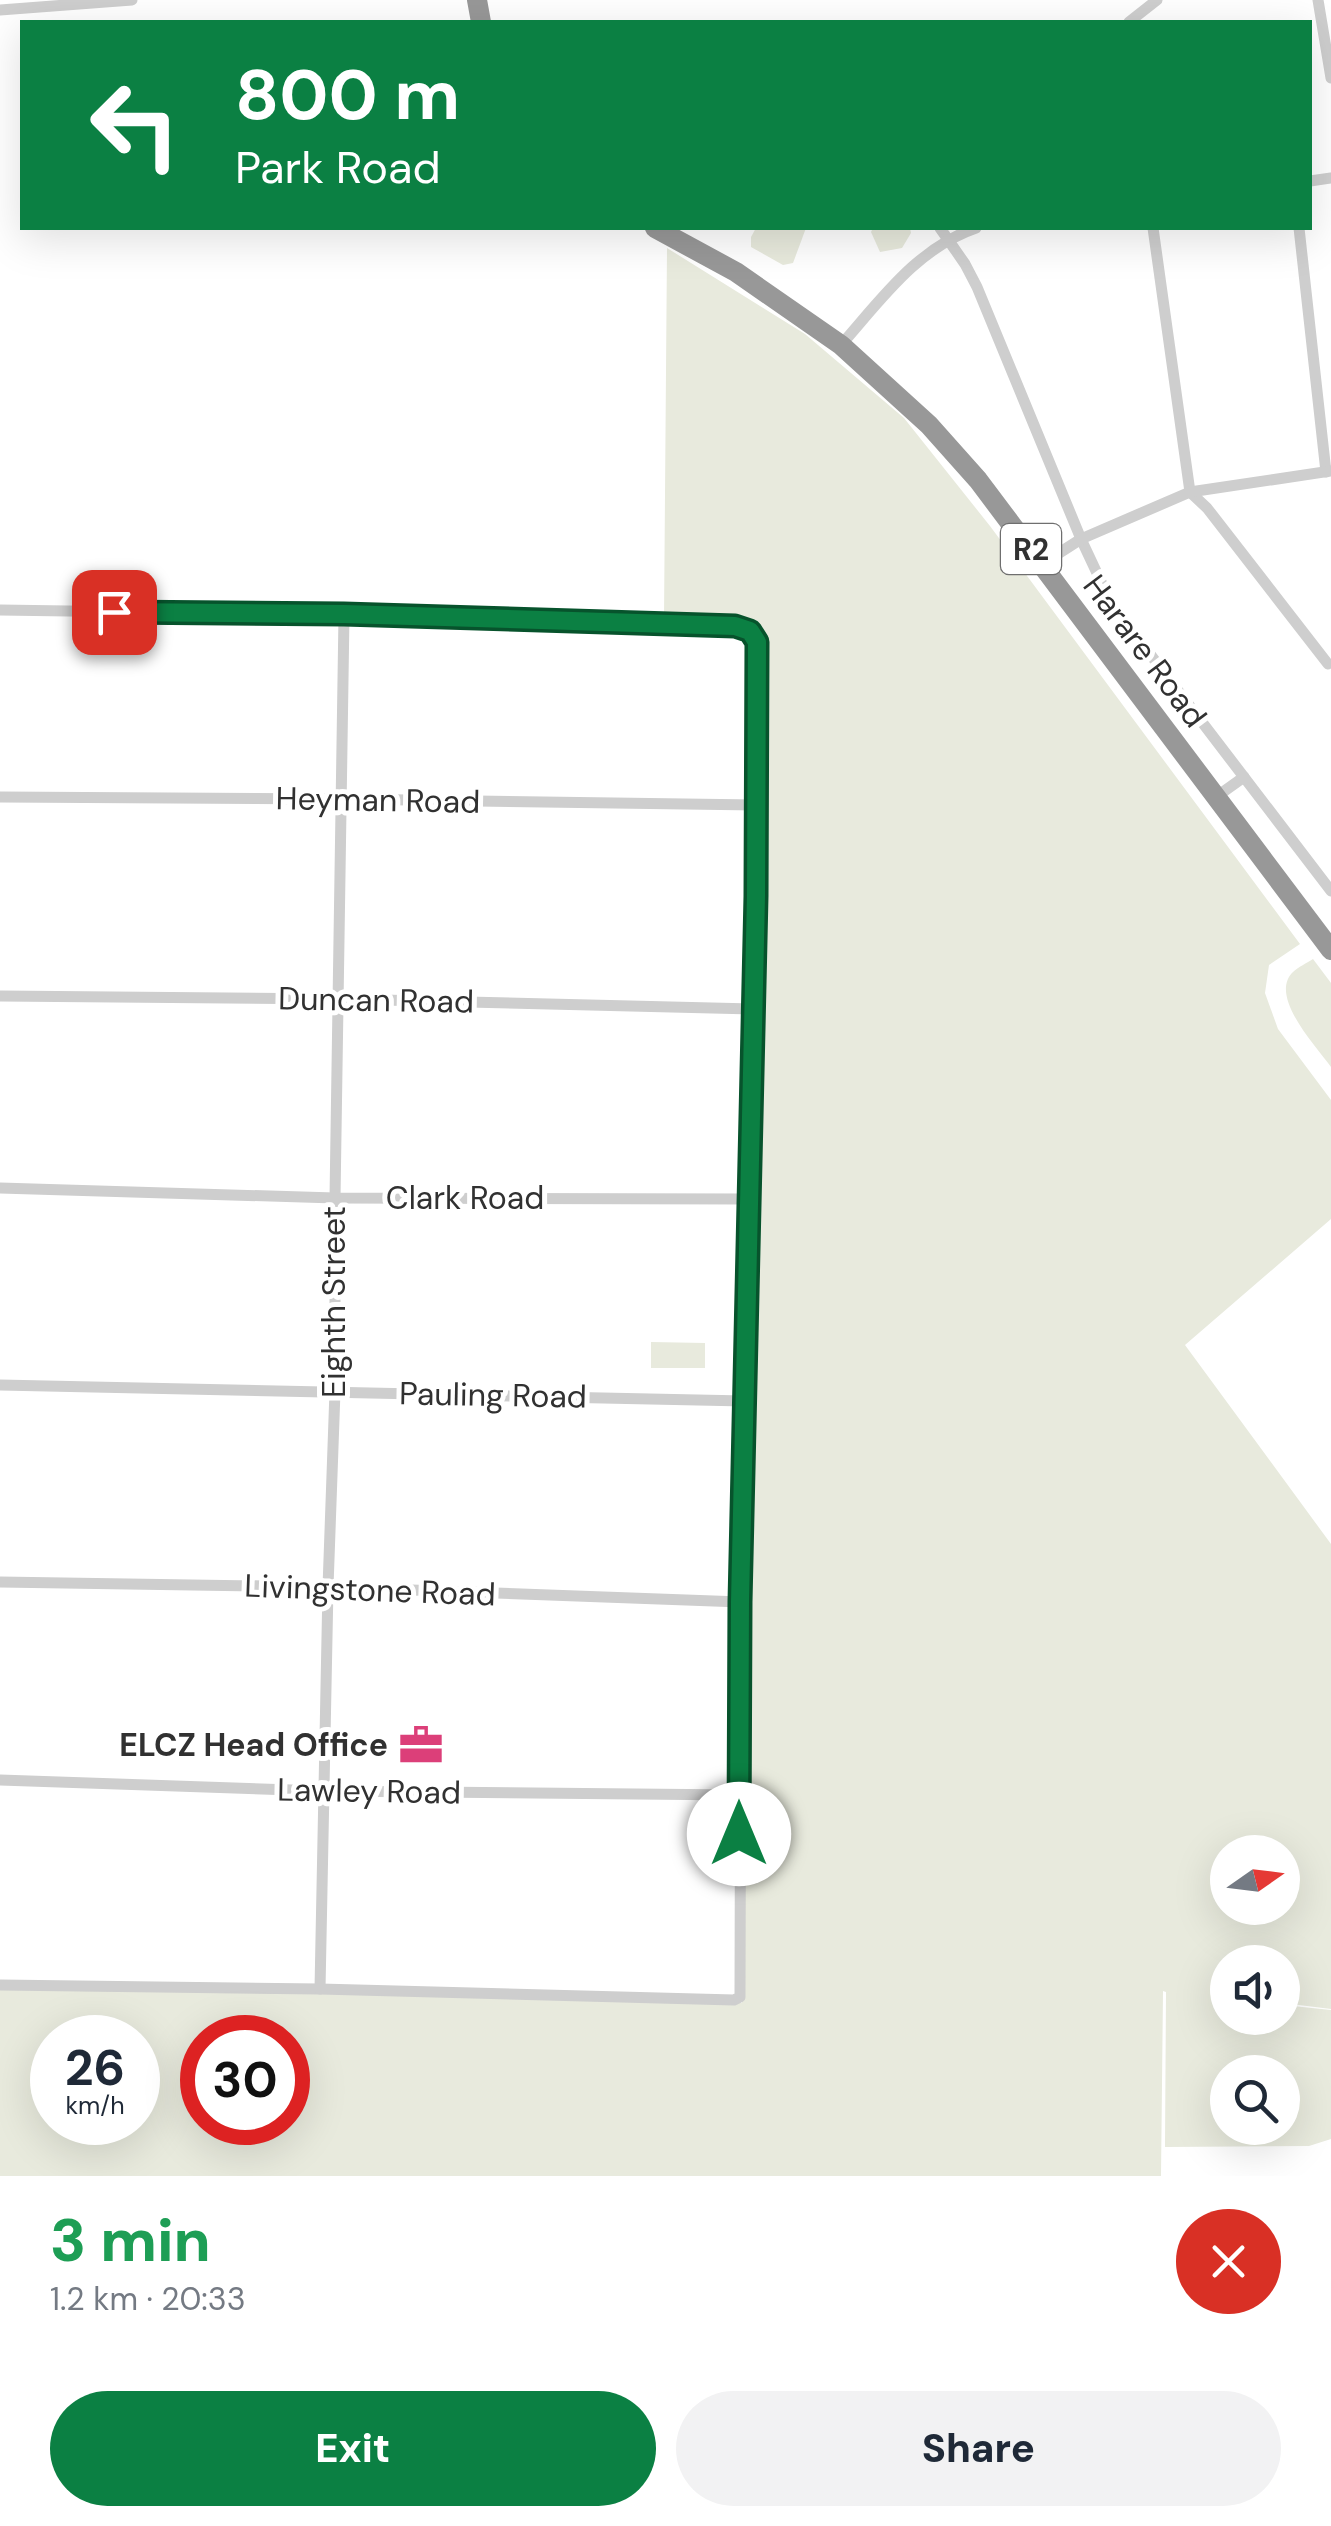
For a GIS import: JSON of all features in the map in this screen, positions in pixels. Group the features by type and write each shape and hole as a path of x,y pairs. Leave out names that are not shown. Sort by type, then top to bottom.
{"highway":[{"name":"Harare Road","path":"658,230 736,272 841,346 929,425 978,480 1331,950"}],"street":[{"path":"0,10 132,0"},
{"path":"1132,20 1157,0"},
{"path":"1318,0 1331,78"},
{"path":"941,230 977,286 1110,603 1331,891"},
{"path":"841,346 905,272 948,240 971,230"},
{"path":"1154,230 1190,492 1207,508 1328,664"},
{"path":"1042,564 1081,539 1190,492 1328,471 1299,230"},
{"path":"0,610 344,614 735,626 750,631 757,642 740,1602 739,1999 0,1985"},
{"name":"Eighth Street","path":"320,1989 334,1391 344,614"},
{"path":"1216,797 1244,778"},
{"name":"Heyman Road","path":"0,797 756,805"},
{"name":"Duncan Road","path":"0,996 752,1009"},
{"name":"Clark Road","path":"0,1188 335,1198 750,1198"},
{"name":"Pauling Road","path":"0,1385 746,1401"},
{"name":"Livingstone Road","path":"0,1582 328,1587 740,1602"},
{"name":"Lawley Road","path":"0,1780 324,1791 739,1795"}],"shaded area":[{"path":"755,230 805,230 793,263 783,265 751,247"},
{"path":"871,232 911,233 902,248 880,252"},
{"path":"667,248 805,334 904,418 990,526 1300,944 1269,965 1265,993 1278,1029 1331,1100 1331,1219 1185,1345 1331,1544 1331,2009 1300,2005 1300,1945 1210,1945 1210,2035 1300,2035 1300,2007 1331,2010 1331,2139 1309,2146 1165,2147 1163,1991 1161,2176 0,2176 0,1985 742,2003 745,1583 764,639 745,622 664,619"},
{"path":"1313,959 1331,983 1331,1067 1297,1021 1286,994 1293,972"},
{"path":"651,1342 705,1343 705,1368 651,1368"}],"place":[{"name":"ELCZ Head Office","path":"421,1745"}],"route":[{"path":"114,612 344,614 735,626 753,634 757,642 756,896 740,1602 739,1834"}]}
